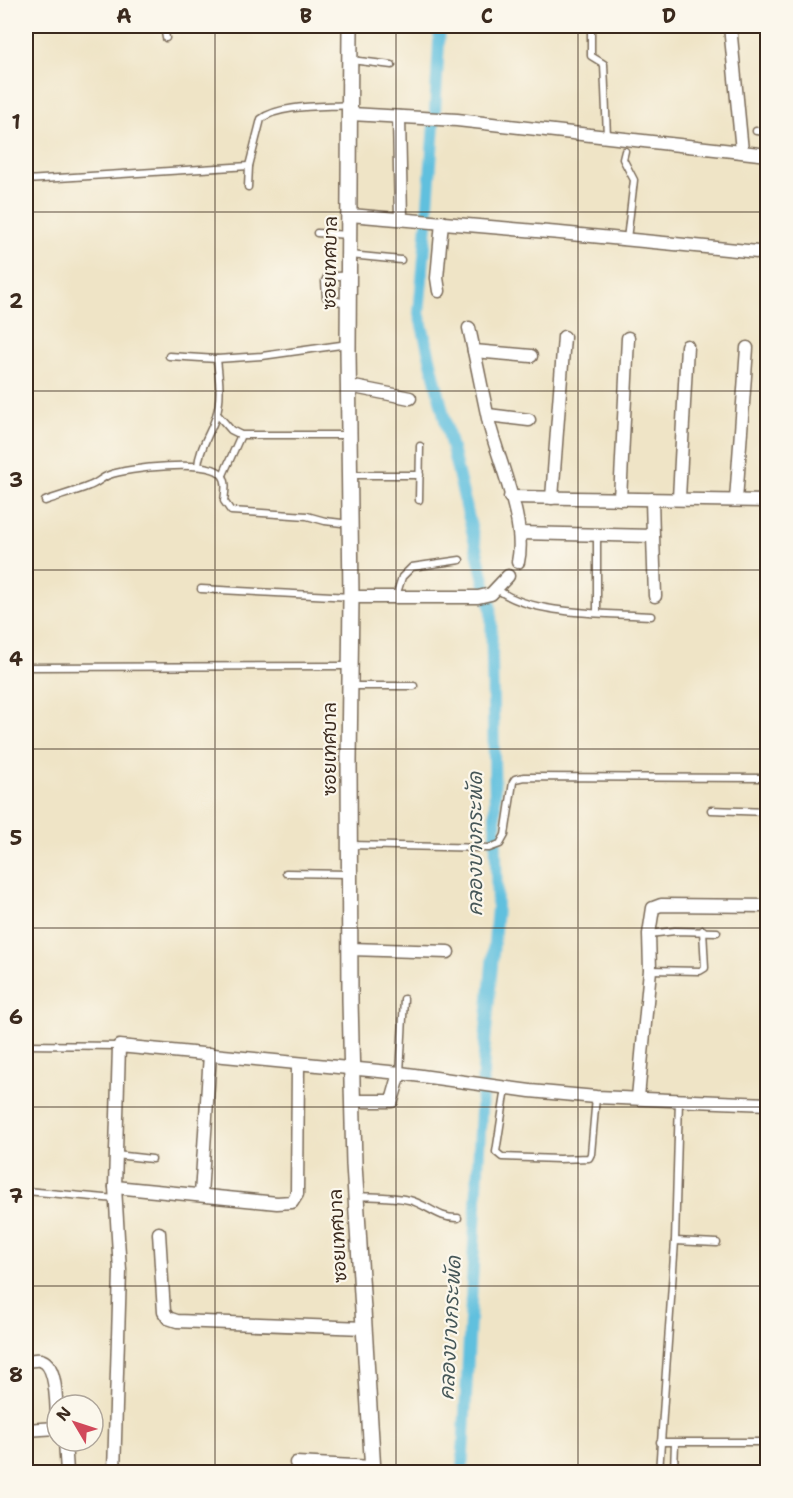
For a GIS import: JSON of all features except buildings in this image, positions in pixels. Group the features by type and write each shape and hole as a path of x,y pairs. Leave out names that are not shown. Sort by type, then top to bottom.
{"street":[{"name":"ซอยเทศบาล","path":"350,26 348,344 351,597 349,845 351,1069 355,1196 373,1470"},
{"path":"730,26 742,151"},
{"path":"351,110 767,155"},
{"path":"399,117 401,219"},
{"path":"350,215 768,253"},
{"path":"440,291 437,278 442,222"},
{"path":"469,328 488,415 520,533 518,562"},
{"path":"552,498 564,337"},
{"path":"620,499 628,338"},
{"path":"679,498 687,346"},
{"path":"736,500 747,348"},
{"path":"474,351 531,356"},
{"path":"349,386 410,398"},
{"path":"488,415 529,420"},
{"path":"510,497 768,501"},
{"path":"652,499 655,596"},
{"path":"520,533 653,537"},
{"path":"351,597 488,593 508,576"},
{"path":"638,1097 650,970 650,934 652,912 655,906 768,906"},
{"path":"350,949 448,951"},
{"path":"111,1472 120,1271 116,1193 119,1046 400,1073 506,1088 596,1096 768,1104"},
{"path":"201,1195 210,1054"},
{"path":"116,1193 201,1195 292,1202 297,1194 298,1064"},
{"path":"352,1101 392,1101 400,1073"},
{"path":"159,1233 164,1312 168,1318 364,1328"},
{"path":"26,1361 39,1360 46,1363 52,1371 54,1393"},
{"path":"26,1430 45,1429"},
{"path":"66,1453 67,1473"},
{"path":"296,1463 373,1470"}],"lane":[{"path":"164,26 166,38"},
{"path":"591,26 591,56 604,64 607,136"},
{"path":"351,60 392,64"},
{"path":"248,187 249,166 259,126 261,119 267,114 284,110 351,110"},
{"path":"756,131 767,131 767,155"},
{"path":"625,151 623,159 634,180 627,239"},
{"path":"26,180 249,166"},
{"path":"317,233 350,235"},
{"path":"349,255 401,260"},
{"path":"349,274 327,277 324,293 329,299 349,305"},
{"path":"169,356 217,359 262,356 348,344"},
{"path":"198,466 199,457 216,414 220,392 217,359"},
{"path":"216,414 231,430 241,435 350,435"},
{"path":"241,435 223,475 224,501 231,511 307,516 350,524"},
{"path":"419,500 420,446"},
{"path":"45,501 126,470 198,466 216,470 223,475"},
{"path":"350,475 420,475"},
{"path":"597,536 597,612"},
{"path":"396,597 402,577 411,567 460,560"},
{"path":"201,589 351,597"},
{"path":"488,593 519,603 562,610 651,616"},
{"path":"26,667 350,666"},
{"path":"350,686 414,686"},
{"path":"349,845 489,848 500,844 505,835 513,782 515,779 524,777 768,778"},
{"path":"711,810 768,812"},
{"path":"286,873 349,874"},
{"path":"650,934 703,930 717,932"},
{"path":"650,970 700,971 705,968 703,930"},
{"path":"400,1073 404,999"},
{"path":"26,1045 119,1046"},
{"path":"506,1088 496,1152 502,1157 559,1160 589,1158 596,1096"},
{"path":"658,1473 675,1241 679,1100"},
{"path":"116,1155 152,1159"},
{"path":"26,1191 116,1193"},
{"path":"355,1196 407,1199 441,1216 458,1218"},
{"path":"675,1241 717,1243"},
{"path":"660,1442 768,1442"},
{"path":"675,1443 674,1471 694,1473"}],"waterway":[{"name":"คลองบางกระพัด","path":"435,111 440,26"},
{"name":"คลองบางกระพัด","path":"427,218 434,124"},
{"name":"คลองบางกระพัด","path":"427,224 419,313 491,609 497,908 484,1054 462,1472"}]}
